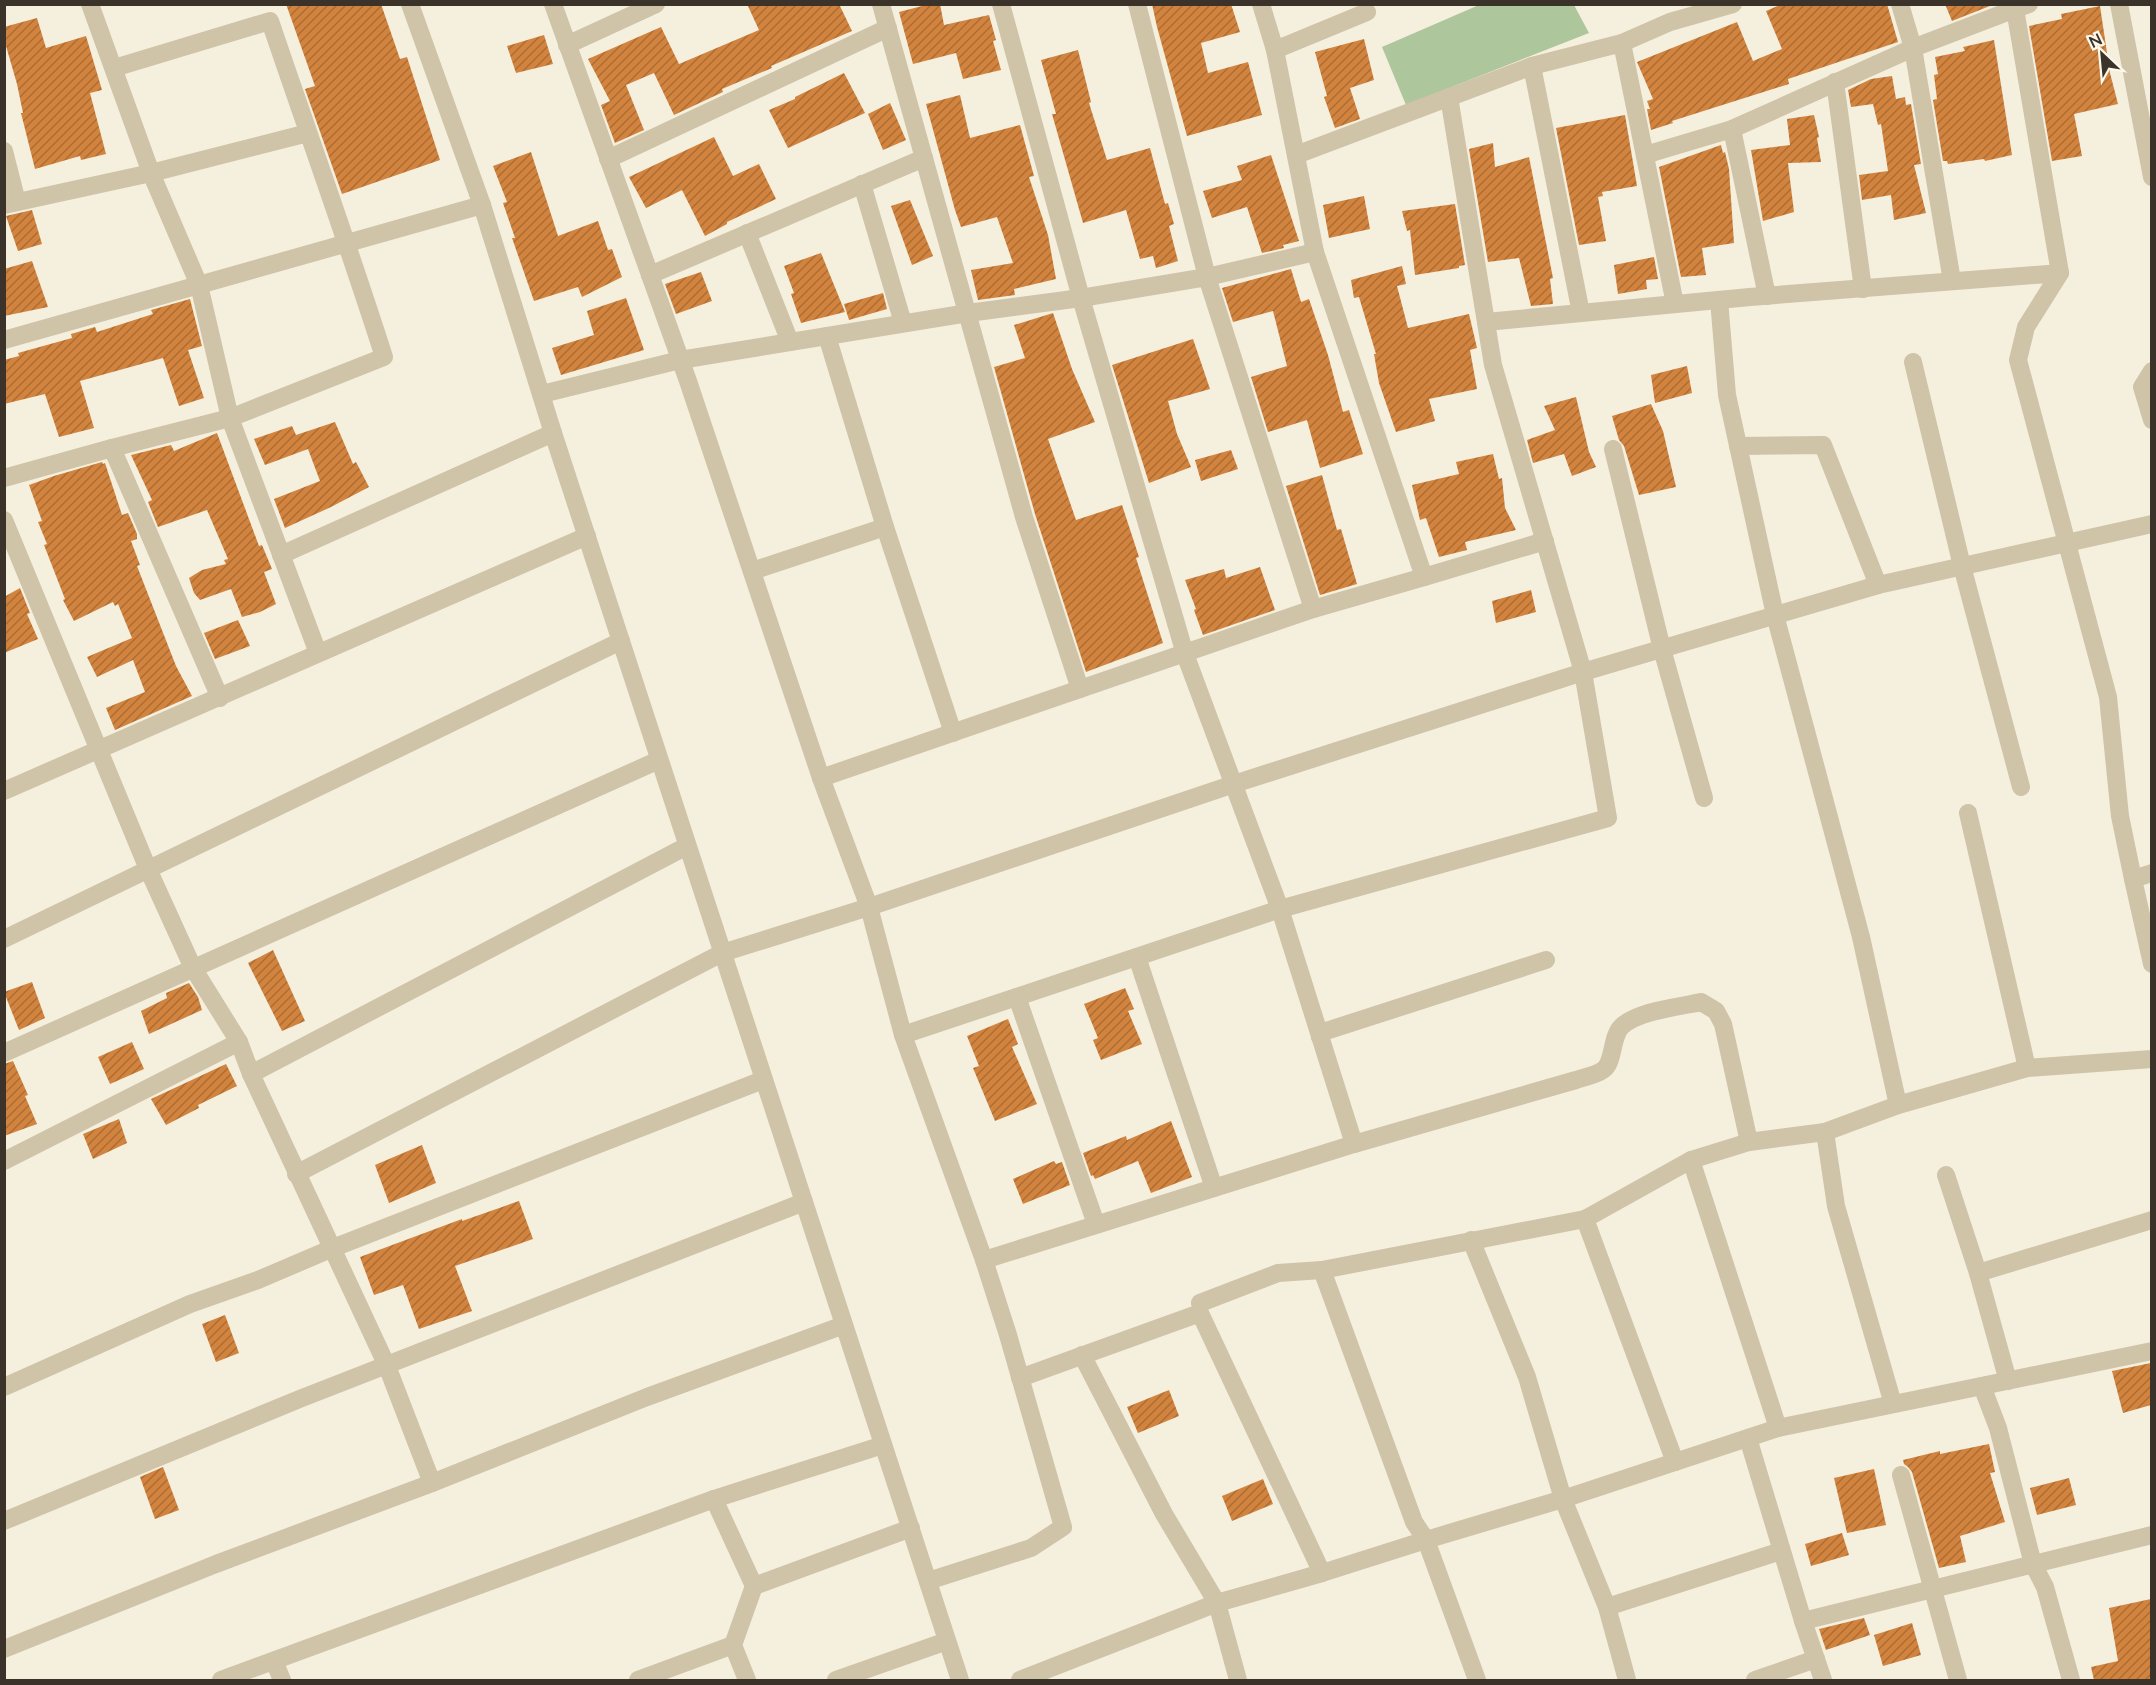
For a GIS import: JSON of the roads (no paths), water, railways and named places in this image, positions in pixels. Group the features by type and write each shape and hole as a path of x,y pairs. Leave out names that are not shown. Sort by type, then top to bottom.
{"street":[{"path":"90,4 151,172 198,285 230,418 318,653"},
{"path":"410,4 482,205 553,433 960,1680"},
{"path":"553,4 680,360 821,778 868,907 903,1035 984,1260 1063,1527 1031,1548 928,1581"},
{"path":"567,45 656,4"},
{"path":"881,4 1024,517 1080,689"},
{"path":"1002,4 1081,298 1185,654 1280,909 1354,1144"},
{"path":"1137,4 1207,277 1314,609"},
{"path":"1261,4 1275,50 1315,252 1424,577"},
{"path":"1663,4 1670,22"},
{"path":"1296,155 1532,66 1622,43 1670,22 1733,4"},
{"path":"1900,4 1913,48 1952,281"},
{"path":"2119,4 2151,177"},
{"path":"1645,155 1732,129 1913,48 2022,7 2060,273 2026,327 2018,360 2108,697 2120,816 2151,964"},
{"path":"1275,50 1367,12"},
{"path":"4,478 230,418 384,357 348,243 270,21 114,68"},
{"path":"608,159 888,28"},
{"path":"1622,43 1675,304"},
{"path":"1532,66 1581,313"},
{"path":"1835,82 1863,289"},
{"path":"903,1035 1280,909 1608,818 1583,672 1493,365 1449,98"},
{"path":"1732,129 1767,296"},
{"path":"4,151 11,203 151,172 308,133"},
{"path":"650,275 924,158"},
{"path":"862,184 903,323"},
{"path":"4,340 482,205"},
{"path":"747,233 790,342"},
{"path":"542,394 680,360 903,323 1081,298 1207,277 1315,252"},
{"path":"1486,322 1719,300 2060,273"},
{"path":"1719,300 1727,395 1775,615 1861,937 1898,1105"},
{"path":"827,336 885,527 953,733"},
{"path":"1913,362 1962,566 2021,787"},
{"path":"2151,372 2142,387 2151,420"},
{"path":"281,555 553,433"},
{"path":"1738,446 1823,445 1878,585"},
{"path":"112,448 220,698"},
{"path":"1614,449 1662,649 1704,798"},
{"path":"4,520 148,869 193,968 239,1042 296,1174 387,1366 432,1483"},
{"path":"296,1174 722,953 868,907 1234,784 1583,672 1878,585 2151,524"},
{"path":"752,571 885,527"},
{"path":"6,785 100,750 587,537"},
{"path":"821,778 1314,609 1545,541"},
{"path":"4,939 621,641"},
{"path":"4,1053 659,760"},
{"path":"1968,813 2027,1068"},
{"path":"251,1074 687,846"},
{"path":"2133,879 2151,873"},
{"path":"1137,957 1214,1188"},
{"path":"1320,1037 1323,1032 1546,960"},
{"path":"1017,997 1096,1224"},
{"path":"984,1260 1354,1144 1565,1084 1604,1070 1609,1062 1618,1029 1631,1018 1701,1002 1716,1011 1723,1024 1749,1142"},
{"path":"4,1161 239,1042"},
{"path":"1200,1303 1278,1273 1322,1270 1585,1219 1691,1160 1749,1142 1825,1132 1898,1105 2027,1068 2151,1059"},
{"path":"4,1387 190,1304 258,1280 333,1248 763,1080"},
{"path":"1825,1132 1836,1206 1893,1404"},
{"path":"1691,1160 1778,1428"},
{"path":"1946,1175 1978,1273 2008,1381"},
{"path":"4,1521 302,1398 804,1202"},
{"path":"1585,1219 1675,1462"},
{"path":"1978,1273 2151,1220"},
{"path":"1471,1240 1527,1377 1563,1499 1607,1607 1627,1680"},
{"path":"1322,1270 1414,1522 1426,1540 1477,1680"},
{"path":"1020,1378 1200,1313 1322,1573"},
{"path":"4,1649 647,1397 844,1325"},
{"path":"1020,1680 1217,1603 1563,1499 1778,1428 2151,1352"},
{"path":"1082,1355 1164,1514 1217,1603 1238,1680"},
{"path":"1982,1386 1998,1428 2033,1564 2045,1587 2071,1680"},
{"path":"1748,1438 1781,1551 1823,1680"},
{"path":"221,1680 714,1499 883,1444"},
{"path":"1901,1475 1958,1680"},
{"path":"714,1499 754,1586 733,1646 747,1680"},
{"path":"754,1586 911,1528"},
{"path":"1803,1621 2151,1535"},
{"path":"1607,1607 1781,1551"},
{"path":"836,1680 947,1641"},
{"path":"638,1680 733,1646"},
{"path":"1755,1680 1816,1659"},
{"path":"274,1661 282,1680"}]}
